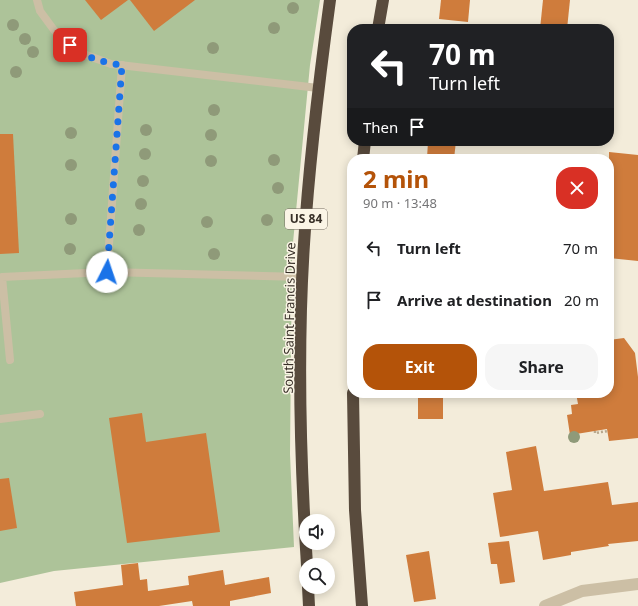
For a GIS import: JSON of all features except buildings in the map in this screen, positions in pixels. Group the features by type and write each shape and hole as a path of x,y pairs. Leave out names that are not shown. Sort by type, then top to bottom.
{"highway":[{"name":"South Saint Francis Drive","path":"307,558 301,438 304,244 318,88 330,0"},
{"path":"379,24 383,0"},
{"path":"353,398 355,510 362,606"},
{"path":"308,594 309,606"}],"street":[{"path":"545,606 582,591 638,584"}],"lane":[{"path":"37,0 40,11 54,30 78,52 111,64 318,88"},
{"path":"107,272 122,65"},
{"path":"10,360 2,277 107,272 303,277"},
{"path":"0,419 40,414"}],"path":[{"path":"595,431 595,433 608,431"}],"green space":[{"path":"0,0 320,0 310,65 292,253 290,454 294,547 54,571 0,583"}],"route":[{"path":"70,45 78,52 111,64 122,65 107,272"}]}
